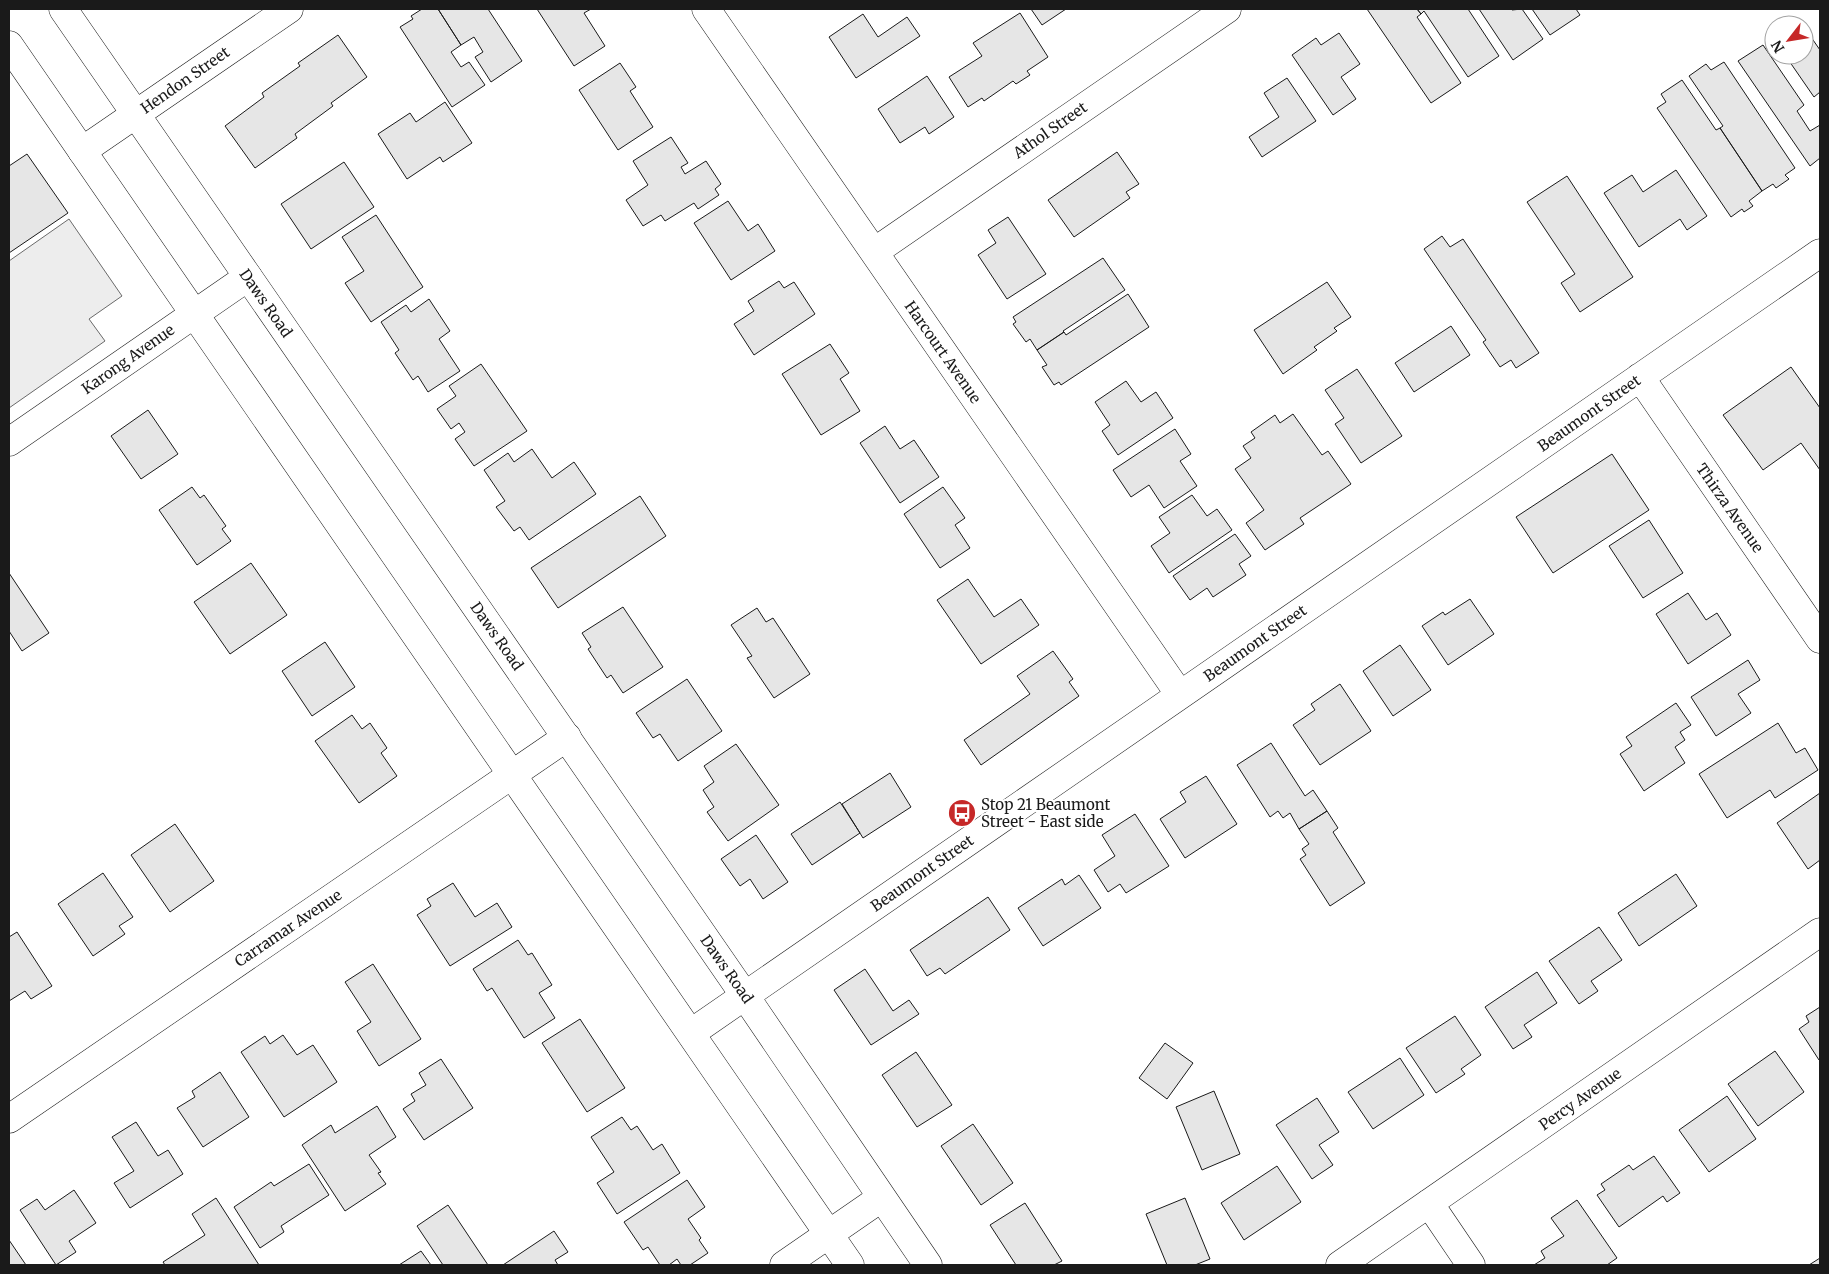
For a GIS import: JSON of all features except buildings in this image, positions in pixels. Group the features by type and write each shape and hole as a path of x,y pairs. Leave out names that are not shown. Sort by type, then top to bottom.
{"street":[{"name":"Daws Road","path":"63,9 745,996 928,1265"},
{"name":"Hendon Street","path":"82,151 289,9"},
{"name":"Harcourt Avenue","path":"706,9 1180,696"},
{"name":"Athol Street","path":"874,252 1227,9"},
{"path":"9,45 850,1265"},
{"name":"Beaumont Street","path":"690,1033 1820,253"},
{"name":"Karong Avenue","path":"9,442 248,277"},
{"name":"Thirza Avenue","path":"1640,377 1820,639"},
{"name":"Carramar Avenue","path":"9,1119 566,737"},
{"name":"Percy Avenue","path":"1340,1265 1820,932"},
{"path":"784,1265 881,1198"},
{"path":"1429,1204 1471,1265"}],"shaded area":[{"path":"69,219 122,296 89,319 105,341 9,408 9,261"}],"place":[{"name":"Stop 21 Beaumont Street - East side","path":"962,813"}]}
